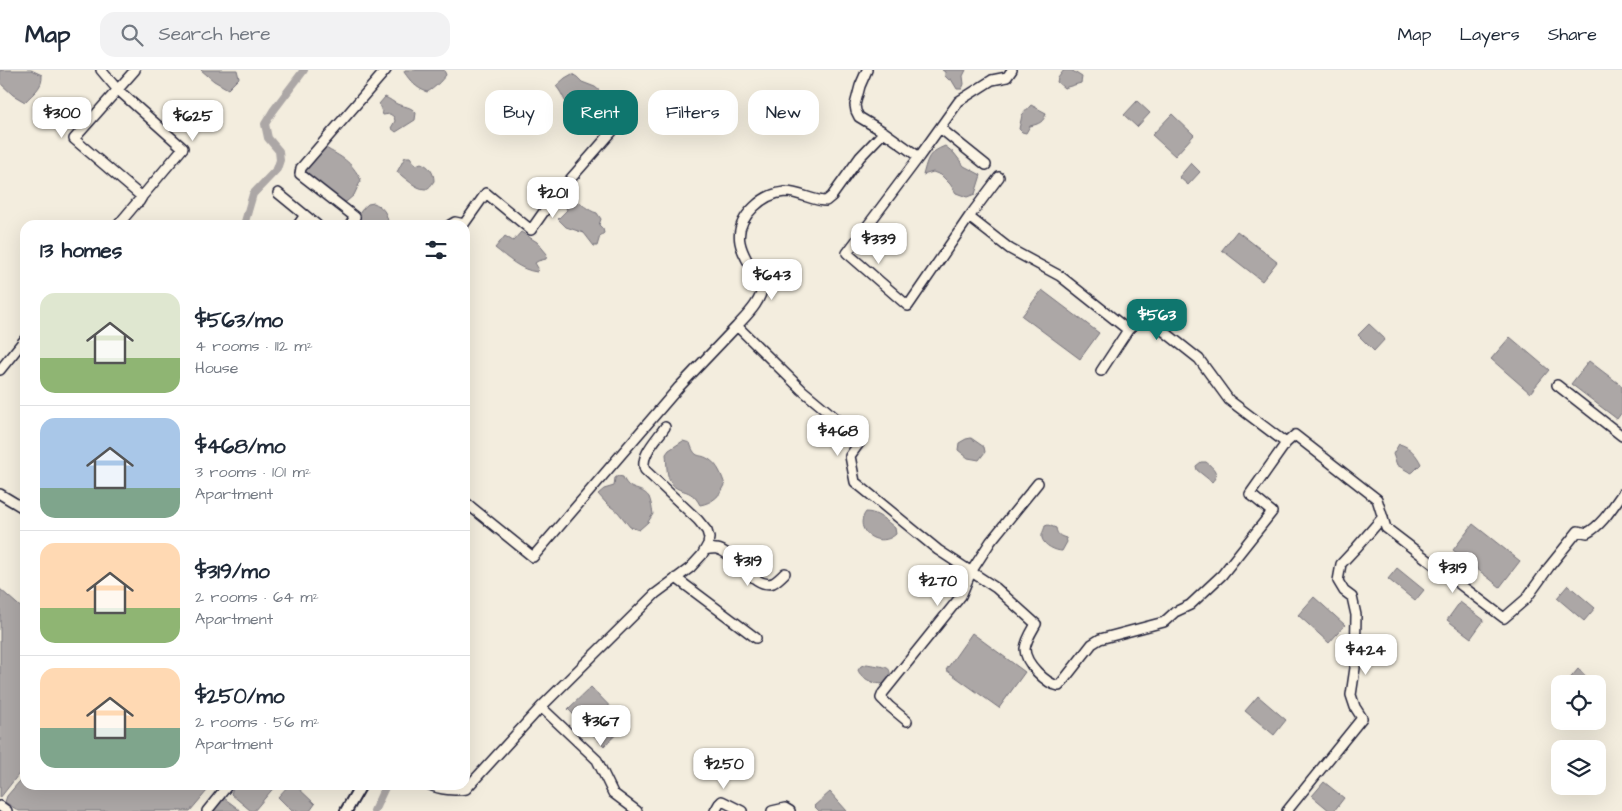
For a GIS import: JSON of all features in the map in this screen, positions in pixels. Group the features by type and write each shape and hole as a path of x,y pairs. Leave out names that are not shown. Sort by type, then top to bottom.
{"street":[{"path":"101,70 117,89 183,148 122,220"},
{"path":"135,70 74,139 142,197"},
{"path":"353,220 355,217 300,174 301,168 386,70"},
{"path":"867,70 855,105 856,112 859,117 919,157"},
{"path":"999,177 908,306 847,254 959,101 992,80 1007,77 1012,70"},
{"path":"940,128 986,165"},
{"path":"470,506 534,557 679,386 737,326 758,301 764,284 748,263 739,240 744,216 760,202 772,195 785,192 801,194 826,202 860,157 884,132"},
{"path":"467,220 486,193 531,230 552,200 609,135"},
{"path":"278,193 311,220"},
{"path":"132,210 142,197"},
{"path":"302,220 305,215"},
{"path":"969,218 1010,249 1060,276 1128,330"},
{"path":"1101,371 1128,330 1140,318 1146,317 1199,359 1229,400 1286,443"},
{"path":"737,326 802,390 856,435 860,442 850,456 855,482 938,550 996,588 1036,624 1026,642 1025,652 1030,663 1052,685 1059,686 1092,644 1100,639 1164,622 1175,612 1190,605 1211,583 1222,575 1272,512 1250,494 1286,443 1295,435 1377,499 1386,528 1504,618 1526,600 1578,531 1587,533 1595,528 1622,494"},
{"path":"0,370 20,345"},
{"path":"1557,385 1622,436"},
{"path":"470,785 541,707 655,594 690,568 705,550 709,538 707,531 698,520 645,470 643,465 644,458 665,427"},
{"path":"907,721 881,698 882,693 961,596 971,572 991,541 1038,483"},
{"path":"0,494 20,506"},
{"path":"1287,811 1362,718 1355,707 1351,694 1355,668 1356,615 1352,598 1344,591 1338,581 1341,564 1383,517"},
{"path":"705,550 718,549 728,554 763,583 773,583 785,573"},
{"path":"676,578 756,638"},
{"path":"541,707 597,760 612,793 637,811"},
{"path":"208,811 224,790"},
{"path":"346,811 358,790"},
{"path":"715,811 722,802 742,811"},
{"path":"0,806 7,811"},
{"path":"772,811 785,808 790,811"}],"shaded area":[{"path":"0,70 31,70 42,75 42,80 37,90 25,102 13,95 0,83"},
{"path":"201,70 237,70 239,78 228,89 214,81"},
{"path":"405,70 444,70 446,75 435,87 427,92 420,89 409,79 404,72"},
{"path":"942,70 966,70 963,76 964,84 962,89 957,89"},
{"path":"1064,70 1071,70 1082,77 1081,83 1064,88 1057,82"},
{"path":"572,74 582,82 599,90 563,90 563,98 556,86"},
{"path":"385,97 397,104 412,109 416,113 415,120 396,132 391,128 395,121 394,117 390,114 383,115 379,104"},
{"path":"1137,101 1150,113 1137,127 1124,115"},
{"path":"1031,105 1046,113 1044,119 1030,126 1026,133 1022,132 1019,129 1022,115"},
{"path":"1172,114 1194,135 1175,156 1152,135"},
{"path":"945,146 954,153 964,166 981,175 975,194 967,197 956,193 941,175 933,172 923,175 929,156"},
{"path":"324,147 346,160 361,180 354,195 346,202 338,199 307,175 305,171"},
{"path":"405,157 410,157 416,165 421,163 430,170 434,181 429,187 425,189 418,187 397,172"},
{"path":"1191,163 1200,172 1188,185 1179,177"},
{"path":"571,199 597,213 601,219 599,225 604,233 600,236 597,246 594,246 584,233 566,227 558,219 567,210 565,205"},
{"path":"374,203 381,208 385,212 388,220 360,220 361,211 368,204"},
{"path":"1237,231 1277,262 1262,281 1222,250"},
{"path":"521,232 537,242 547,254 546,259 535,263 538,268 537,272 520,266 495,248 505,236 513,241"},
{"path":"1042,290 1099,333 1080,359 1022,316"},
{"path":"1369,324 1385,339 1374,351 1358,335"},
{"path":"1510,337 1549,370 1530,393 1491,359"},
{"path":"1589,361 1622,386 1622,412 1617,419 1571,384"},
{"path":"971,438 984,447 985,452 979,460 968,458 958,450 959,443"},
{"path":"683,441 690,443 696,454 713,462 723,478 725,485 723,489 718,496 708,503 700,505 693,495 674,487 669,480 666,454"},
{"path":"1399,444 1412,451 1421,464 1411,473 1397,465 1393,454"},
{"path":"1201,462 1206,462 1215,471 1216,476 1212,482 1197,470 1196,466"},
{"path":"618,476 623,477 628,485 642,491 650,499 653,514 648,522 639,530 630,527 618,512 598,494 604,489 614,486 615,478"},
{"path":"866,512 878,515 885,520 895,528 896,534 882,540 869,536 862,525"},
{"path":"1473,524 1520,561 1500,587 1453,550"},
{"path":"1048,525 1056,528 1059,535 1066,538 1067,542 1062,551 1050,548 1043,541 1042,534 1045,526"},
{"path":"1397,568 1424,590 1415,601 1388,579"},
{"path":"1568,585 1595,608 1584,621 1557,598"},
{"path":"0,589 20,607 20,772 0,798"},
{"path":"1314,597 1345,625 1329,643 1298,615"},
{"path":"1460,602 1484,620 1471,638 1447,620"},
{"path":"972,633 1025,672 999,708 946,670"},
{"path":"867,664 888,668 890,673 889,680 881,684 864,678 858,670 861,666"},
{"path":"1578,669 1585,675 1573,675"},
{"path":"591,687 627,724 604,746 568,709"},
{"path":"1258,696 1286,720 1274,735 1245,711"},
{"path":"20,781 20,790 208,790 190,811 19,811 5,802 7,796"},
{"path":"1324,782 1344,798 1334,811 1330,811 1312,796"},
{"path":"232,790 272,790 254,811 251,811 231,794"},
{"path":"284,790 300,790 315,804 310,811 292,811 278,797"},
{"path":"830,792 847,811 819,811 814,806"},
{"path":"224,798 241,811 213,811"}],"waterway":[{"path":"245,220 253,194 277,169 280,160 279,151 268,138 265,124 304,70"},
{"path":"374,811 384,790"}]}
